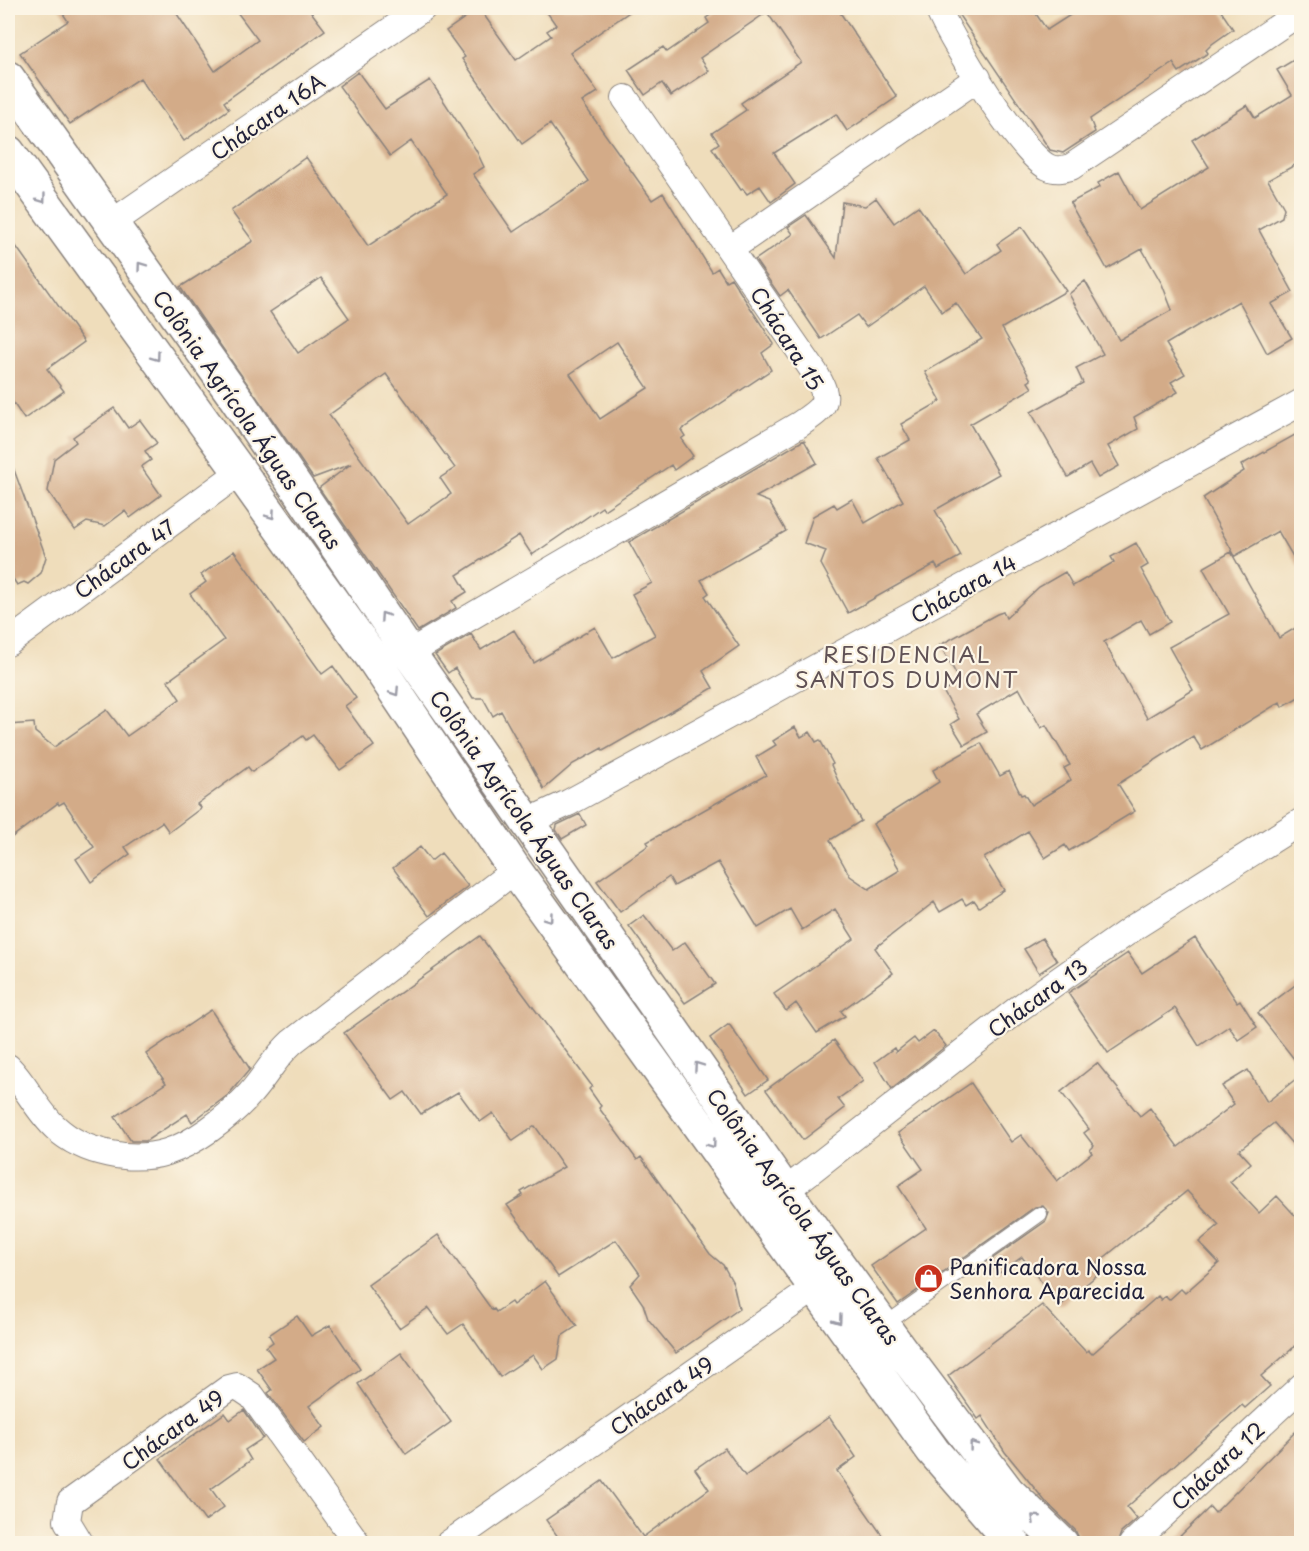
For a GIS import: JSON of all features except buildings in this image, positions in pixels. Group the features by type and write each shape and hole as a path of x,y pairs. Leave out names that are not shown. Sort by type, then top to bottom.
{"main road":[{"name":"Colônia Agrícola Águas Claras","path":"8,78 235,397 409,653 785,1191 1008,1492 1062,1544"},
{"name":"Colônia Agrícola Águas Claras","path":"8,152 372,657 491,836 815,1288 933,1451 1014,1544"},
{"path":"460,791 490,767"},
{"path":"491,836 527,822"}],"street":[{"name":"Chácara 16A","path":"111,224 423,8"},
{"path":"938,8 978,78 1037,159 1050,168 1060,170 1071,167 1302,11"},
{"path":"625,98 730,249 978,78"},
{"name":"Chácara 15","path":"409,653 820,410 826,400 819,380 730,249"},
{"name":"Chácara 14","path":"527,822 568,803 1302,402"},
{"name":"Chácara 47","path":"8,643 240,472"},
{"name":"Chácara 13","path":"785,1191 1018,1009 1136,926 1302,821"},
{"path":"8,1067 54,1127 72,1140 97,1150 126,1156 166,1152 200,1134 232,1111 257,1085 279,1054 292,1042 515,870"},
{"name":"Chácara 49","path":"448,1544 815,1288"},
{"name":"Chácara 49","path":"81,1544 67,1521 70,1502 229,1388 237,1386 244,1388 257,1402 358,1544"},
{"name":"Chácara 12","path":"1132,1544 1302,1386"}],"lane":[{"path":"883,1326 1040,1214"}],"place":[{"name":"Panificadora Nossa Senhora Aparecida","path":"928,1278"}],"district":[{"name":"RESIDENCIAL SANTOS DUMONT","path":"907,666"}]}
